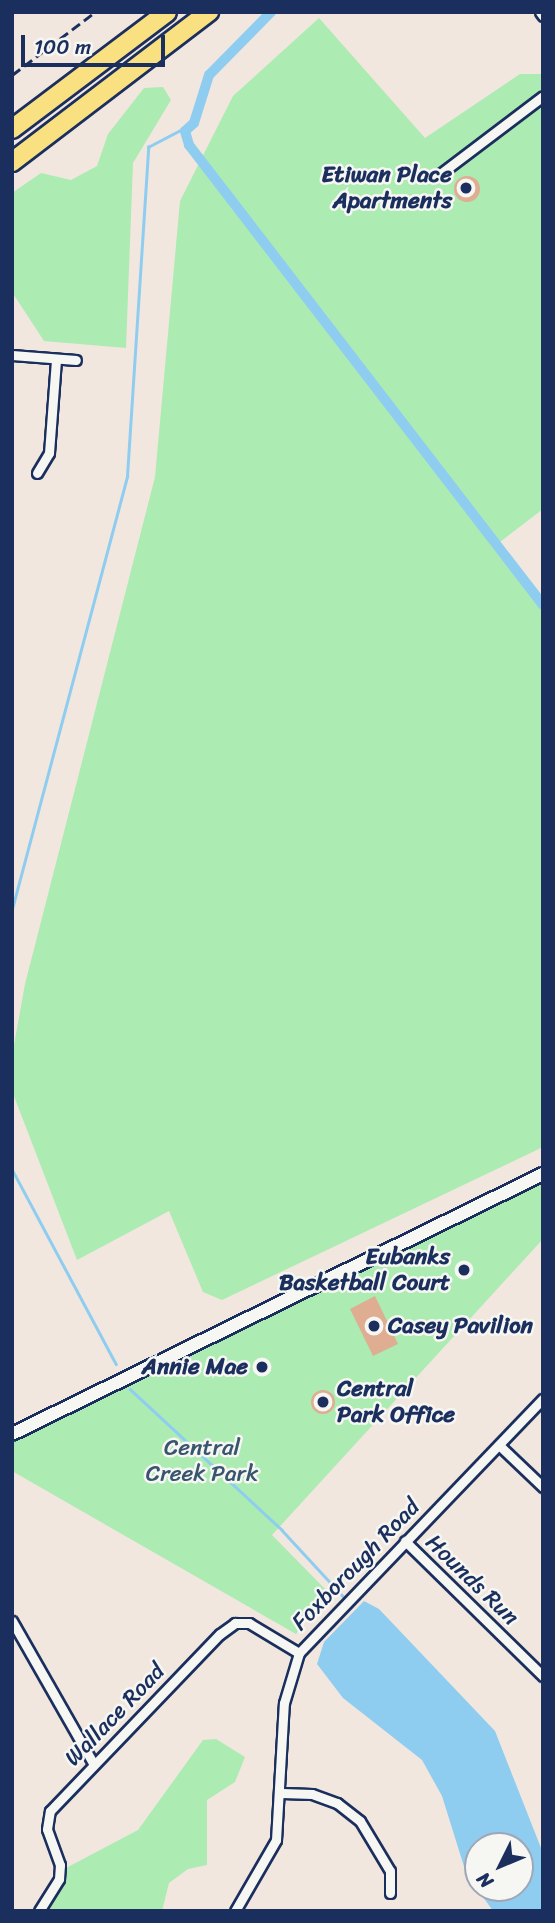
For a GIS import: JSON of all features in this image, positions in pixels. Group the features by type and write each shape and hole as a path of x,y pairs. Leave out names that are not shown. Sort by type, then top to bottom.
{"highway":[{"path":"12,130 167,12"},
{"path":"12,162 209,12"}],"street":[{"path":"440,174 543,96"},
{"path":"12,355 76,360"},
{"path":"37,473 49,453 56,359"},
{"path":"12,1434 543,1174"},
{"name":"Foxborough Road","path":"236,1911 276,1840 282,1793 284,1703 299,1653 543,1399"},
{"path":"499,1445 543,1487"},
{"name":"Hounds Run","path":"405,1541 543,1676"},
{"path":"12,1621 93,1763"},
{"name":"Wallace Road","path":"39,1911 59,1878 60,1865 46,1819 93,1763 235,1623 267,1631 299,1653"},
{"path":"282,1793 324,1799 359,1821 390,1871 390,1893"}],"green space":[{"path":"319,18 425,138 520,74 543,74 543,509 500,542 543,597 543,1147 222,1300 203,1292 169,1211 77,1260 12,1091 12,1056 25,984 155,477 180,201 233,96"},
{"path":"163,87 171,100 133,163 126,348 44,341 12,292 12,193 41,173 71,180 97,166 108,134 144,88"},
{"name":"Central Creek Park","path":"543,1180 543,1239 272,1535 327,1591 296,1634 12,1471 12,1440"},
{"path":"216,1739 245,1757 235,1782 207,1800 207,1865 188,1869 169,1883 162,1911 42,1911 66,1868 138,1830 203,1740"}],"water":[{"path":"364,1601 379,1609 495,1731 543,1853 543,1911 493,1911 487,1902 534,1902 534,1832 464,1832 464,1867 442,1796 422,1760 343,1698 317,1664 324,1642"}],"building":[{"name":"Etiwan Place Apartments","path":"467,176 476,180 480,189 476,198 467,202 458,198 454,189 458,180"},
{"name":"Casey Pavilion","path":"375,1296 398,1344 373,1356 350,1309"},
{"name":"Central Park Office","path":"318,1390 328,1390 335,1397 335,1407 328,1414 318,1414 311,1407 311,1397"}],"waterway":[{"path":"271,12 209,75 194,123 185,131 189,145 543,605"},
{"path":"12,909 127,476 148,147 194,123"},
{"path":"12,1169 116,1364"},
{"path":"130,1389 282,1530 343,1596"}],"railway":[{"path":"12,75 95,12"}],"place":[{"name":"Etiwan Place Apartments","path":"466,188"},
{"name":"Eubanks Basketball Court","path":"464,1270"},
{"name":"Casey Pavilion","path":"374,1326"},
{"name":"Annie Mae","path":"262,1367"},
{"name":"Central Park Office","path":"323,1402"}]}
